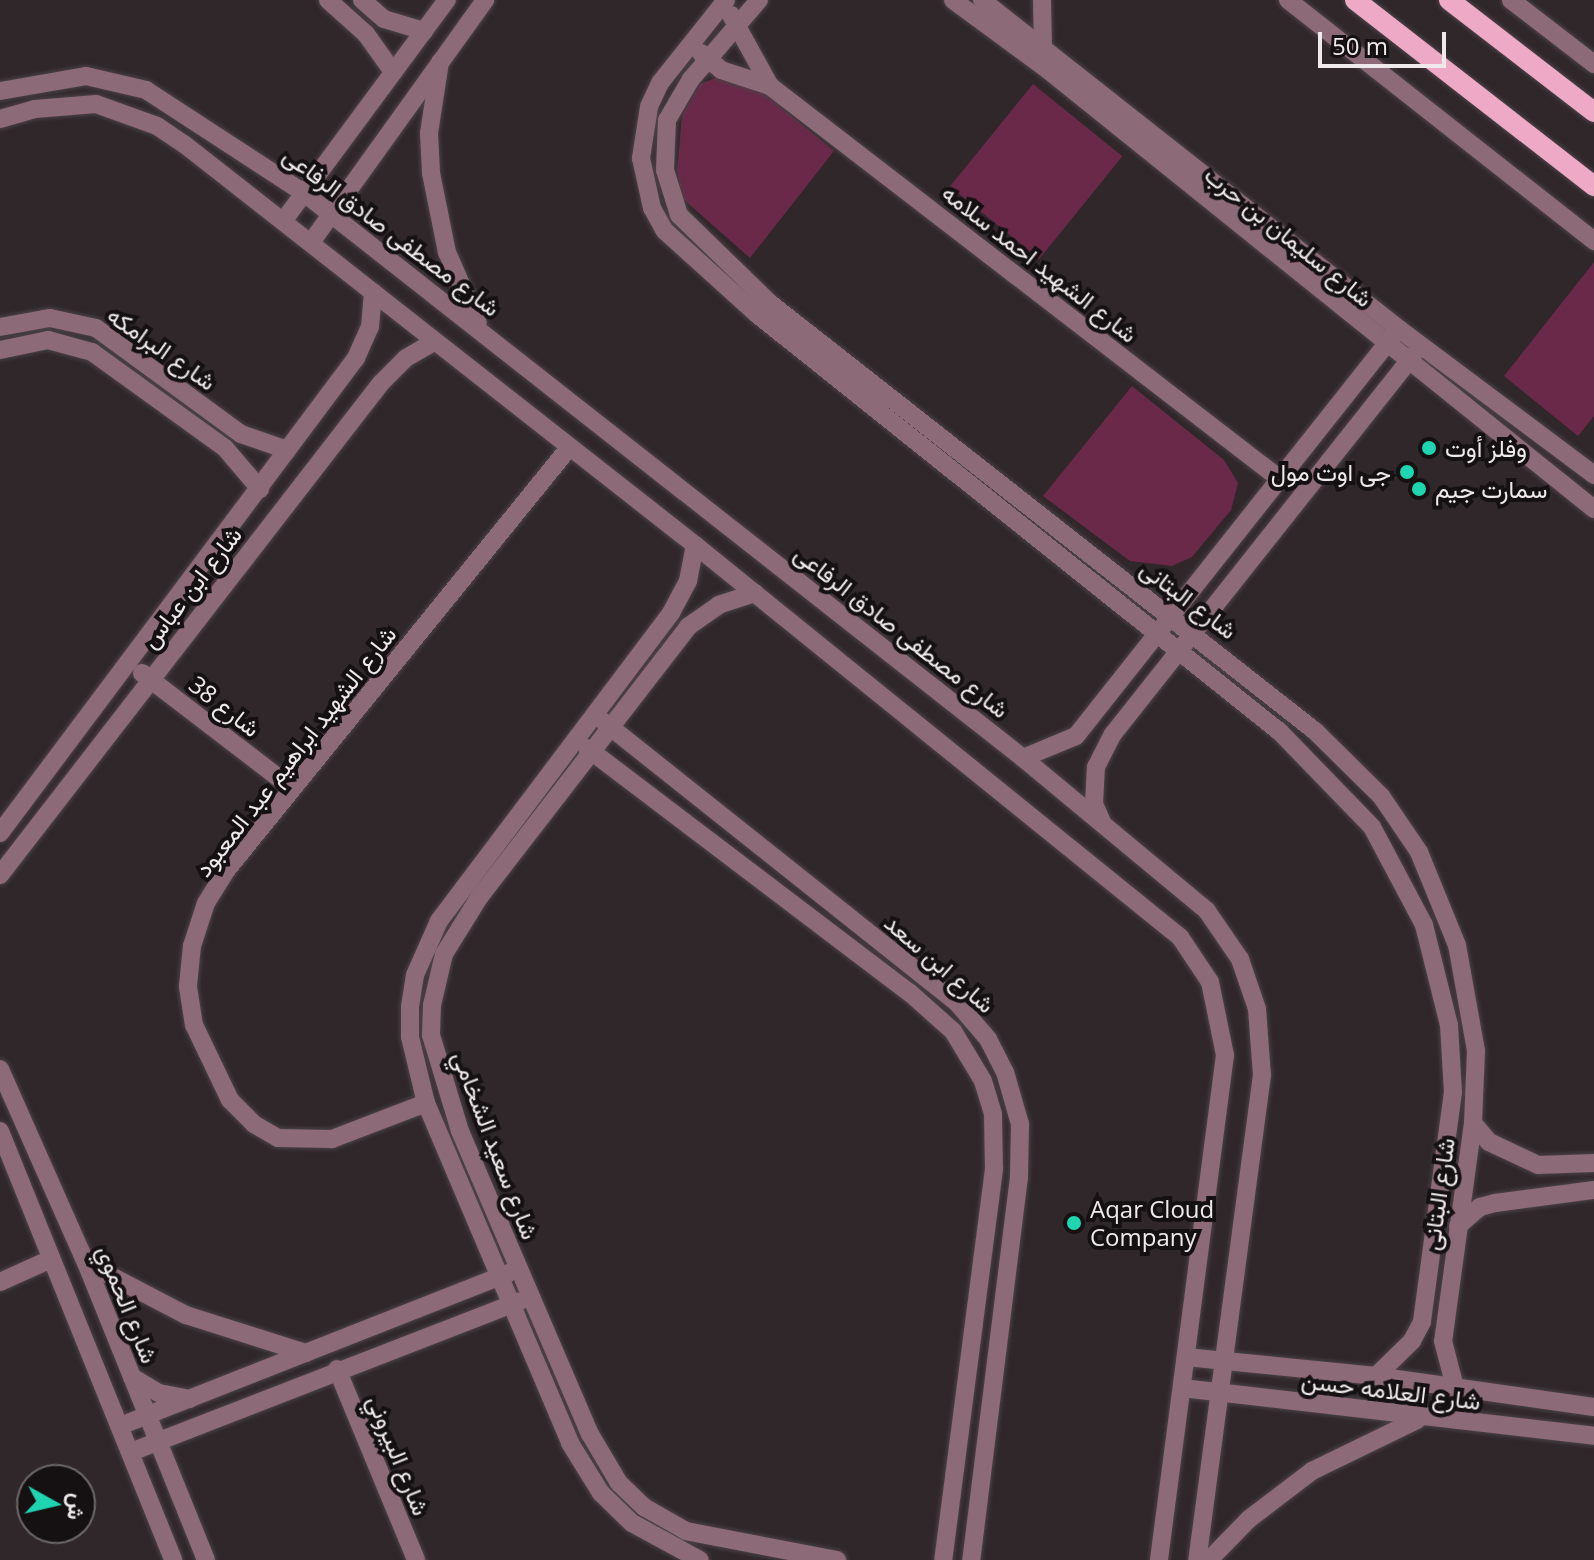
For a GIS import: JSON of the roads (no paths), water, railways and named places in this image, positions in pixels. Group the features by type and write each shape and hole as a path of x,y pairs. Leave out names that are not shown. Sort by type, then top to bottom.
{"main road":[{"path":"1355,0 1594,186"},
{"path":"1449,0 1594,112"}],"street":[{"path":"328,0 366,34 393,72"},
{"path":"362,0 384,19 424,31"},
{"path":"284,220 447,0"},
{"path":"312,241 442,55 485,0"},
{"name":"شارع البتانى","path":"759,0 708,59 667,120 665,170 671,195 697,237 764,309 1280,732 1372,827 1424,925 1436,965 1454,1076 1427,1301 1412,1341 1376,1376"},
{"name":"شارع سليمان بن حرب","path":"953,0 1134,130 1594,475"},
{"name":"شارع سليمان بن حرب","path":"982,0 1043,48 1386,346 1594,509"},
{"path":"1042,0 1043,48"},
{"path":"1288,0 1594,241"},
{"path":"1511,0 1594,64"},
{"name":"شارع البتانى","path":"724,3 649,107 641,158 644,184 659,220 682,251 1195,632 1341,755 1381,796 1419,852 1465,975 1476,1051 1473,1123 1443,1341 1455,1387"},
{"name":"شارع الشهيد احمد سلامه","path":"724,3 739,23 770,86"},
{"name":"شارع الشهيد احمد سلامه","path":"691,45 721,70 770,86 1280,479"},
{"path":"442,55 429,133 431,173 447,252 479,326"},
{"name":"شارع مصطفى صادق الرفاعى","path":"0,91 86,76 146,90 304,193 479,326 1023,758 1207,911 1240,959 1257,1009 1262,1075 1197,1560"},
{"path":"0,119 64,105 96,104 122,112 175,138 312,241 568,449 695,545 1153,912 1180,937 1210,982 1225,1055 1159,1560"},
{"name":"شارع ابن عباس","path":"0,833 260,489 365,344 373,292"},
{"name":"شارع البرامكه","path":"0,327 50,318 96,328 241,434 287,450"},
{"path":"1023,758 1076,736 1399,329"},
{"name":"شارع البرامكه","path":"0,350 48,340 107,360 225,448 260,489"},
{"name":"شارع ابن عباس","path":"0,875 381,383 406,358 434,342"},
{"path":"1102,822 1094,804 1096,767 1103,750 1421,346"},
{"name":"شارع الشهيد ابراهيم عبد المعبود","path":"426,1103 332,1139 278,1138 254,1124 230,1100 209,1061 190,999 192,946 206,903 225,872 568,449"},
{"name":"شارع سعيد الشخامي","path":"695,545 688,581 671,613 460,888 424,947 410,1007 410,1037 426,1103 570,1443 601,1493 655,1539 700,1560"},
{"name":"شارع سعيد الشخامي","path":"755,593 719,605 688,627 454,934 432,1005 431,1035 441,1080 519,1269 590,1434 619,1483 644,1507 686,1531 773,1555 837,1560"},
{"name":"شارع 38","path":"129,662 292,788"},
{"name":"شارع ابن سعد","path":"594,715 941,989 979,1027 1005,1072 1020,1124 971,1560"},
{"name":"شارع ابن سعد","path":"575,740 909,992 963,1043 986,1088 996,1142 984,1266 943,1560"},
{"name":"شارع الحموي","path":"0,1069 86,1263 206,1560"},
{"path":"1473,1123 1489,1142 1538,1165 1594,1163"},
{"path":"0,1131 173,1560"},
{"path":"1458,1226 1480,1207 1495,1203 1594,1190"},
{"path":"0,1282 51,1259"},
{"path":"86,1263 213,1326 306,1353"},
{"path":"984,1266 1006,1270"},
{"path":"120,1426 519,1269"},
{"path":"131,1452 337,1369 532,1297"},
{"name":"شارع العلامه حسن","path":"1186,1357 1376,1376 1594,1407"},
{"name":"شارع البيروني","path":"337,1369 416,1560"},
{"path":"132,1377 159,1393 189,1399"},
{"name":"شارع العلامه حسن","path":"1182,1388 1419,1420 1594,1436"},
{"path":"1209,1560 1249,1519 1312,1471 1419,1420"}],"place":[{"name":"وفلز أوت","path":"1429,448"},
{"name":"جى اوت مول","path":"1407,472"},
{"name":"سمارت جيم","path":"1419,489"},
{"name":"Aqar Cloud Company","path":"1074,1223"}]}
